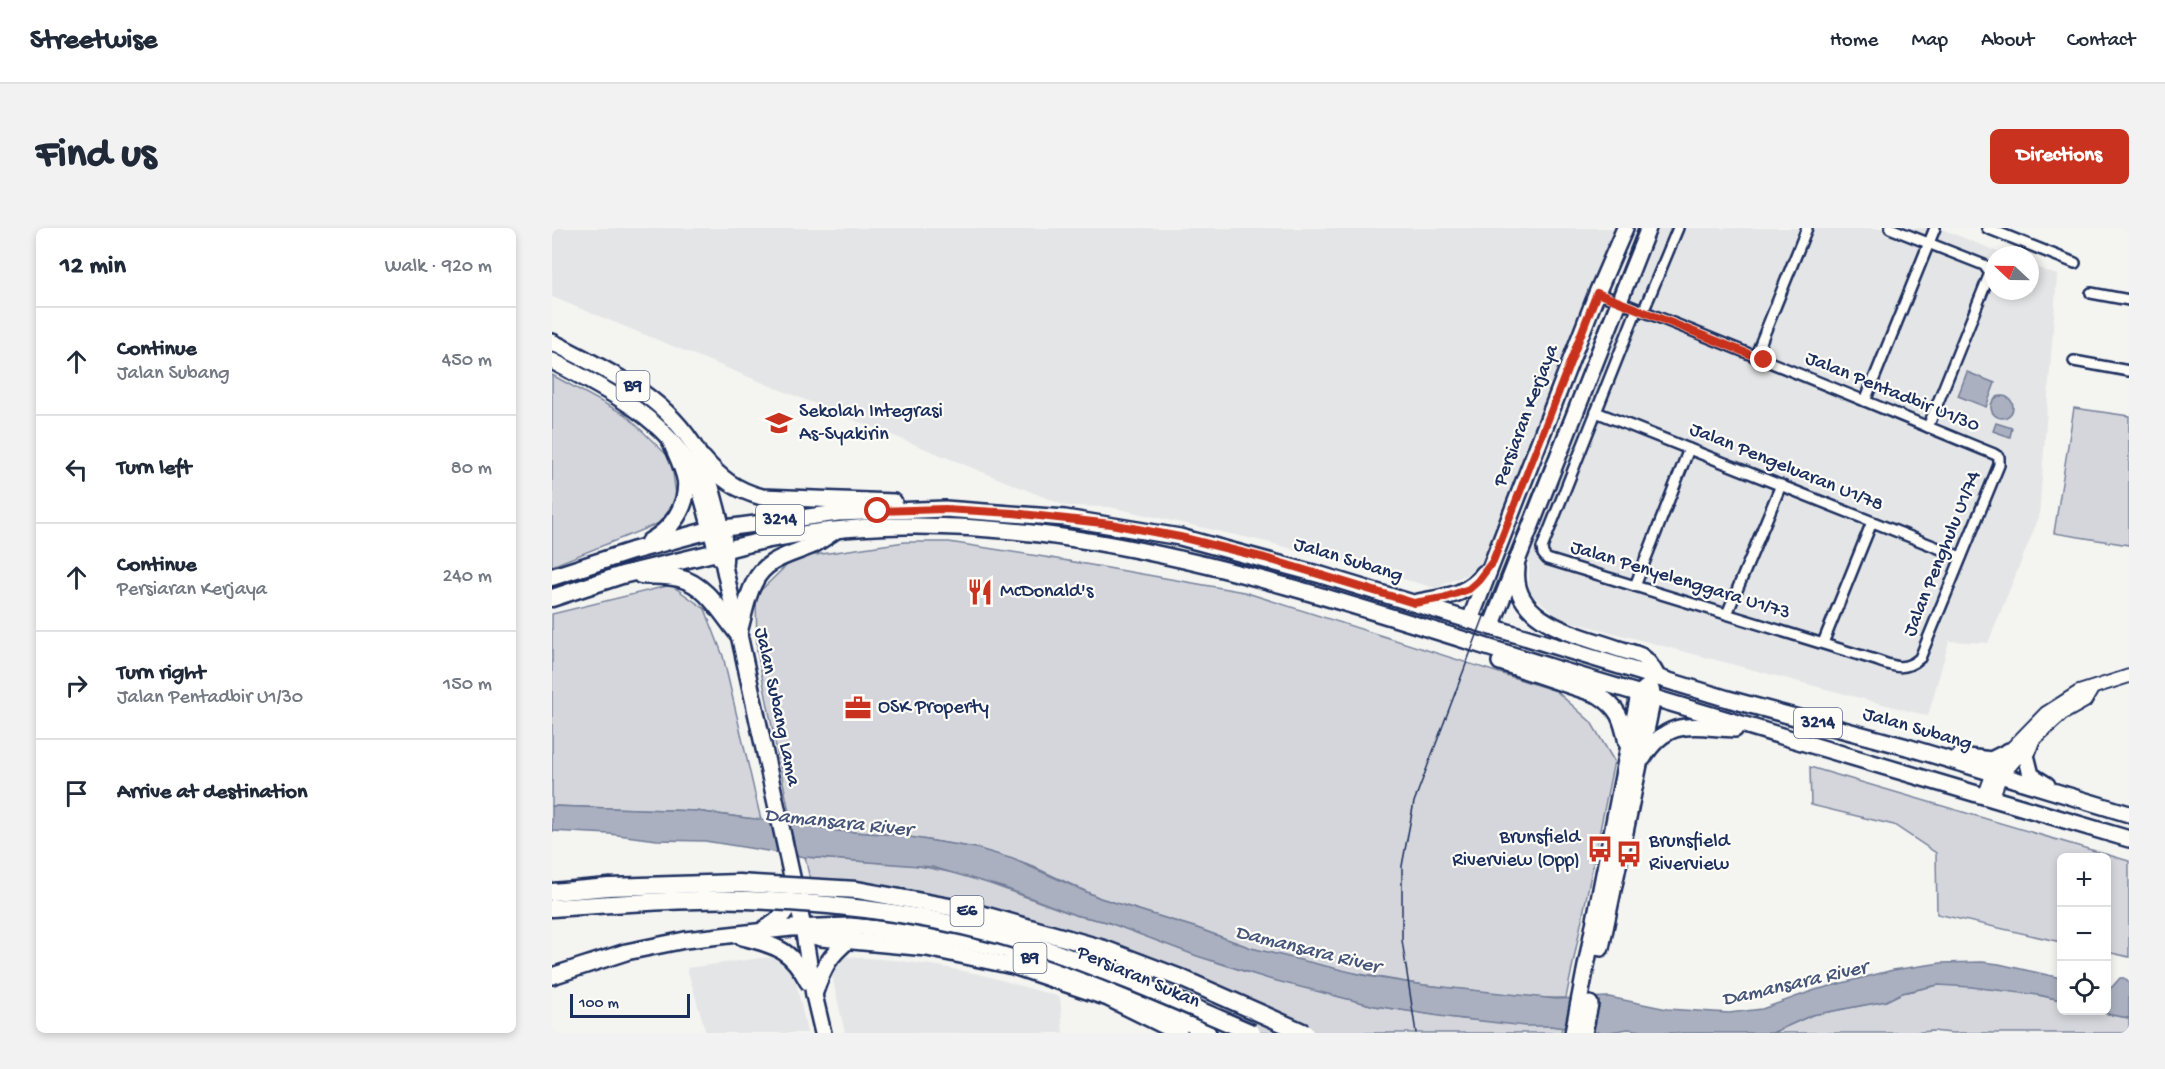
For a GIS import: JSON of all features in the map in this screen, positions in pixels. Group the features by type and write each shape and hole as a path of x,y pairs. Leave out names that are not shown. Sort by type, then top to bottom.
{"highway":[{"path":"632,551 665,530 673,523 680,510 686,482 671,441"},
{"path":"552,577 632,551 716,529"},
{"path":"552,598 622,575 722,556"},
{"path":"622,575 667,576 688,581 708,596 739,635"},
{"name":"E6","path":"552,908 610,895 739,883 857,890 966,910 1104,949 1183,979 1305,1033"},
{"name":"E6","path":"552,892 746,900 859,908 962,926 1032,945 1100,969 1252,1033"}],"main road":[{"name":"Persiaran Kerjaya","path":"1473,627 1493,561 1624,228"},
{"path":"1491,627 1648,228"},
{"name":"B9","path":"552,342 619,377 652,398 673,417 698,452 722,556"},
{"name":"B9","path":"552,361 612,393 641,412 671,441 692,470 716,529"},
{"path":"698,452 730,485 762,497 891,501 945,509"},
{"name":"Jalan Subang","path":"716,529 838,513 945,509 1065,518 1180,537 1265,558 1414,603 1473,627 1491,627 1636,671 1650,689 1673,683 1907,747 2129,814"},
{"name":"3214","path":"722,556 791,535 840,528 928,526 1017,532 1099,542 1179,558 1241,573 1505,653 1650,689 1762,731 2129,839"},
{"path":"739,635 750,592 763,569 786,555 815,544 840,528"},
{"name":"Jalan Subang Lama","path":"722,556 803,927 814,995"},
{"path":"1518,558 1516,577 1522,599 1538,617 1555,627 1642,657 1654,669 1639,763 1593,965 1573,1033"},
{"path":"1414,603 1443,598 1469,589 1493,561"},
{"path":"1449,636 1473,627 1481,639 1505,653"},
{"path":"1425,628 1441,640 1453,645 1598,695 1609,702 1619,714 1628,749"},
{"path":"1584,1033 1628,749 1650,689"},
{"path":"1639,763 1659,736 1677,727 1762,731"},
{"path":"2031,742 2026,755 2031,775 2038,781 2082,801"},
{"path":"1907,747 1991,760 2008,750"},
{"path":"753,932 778,921 796,895 808,911 820,919 839,926"},
{"name":"Persiaran Sukan","path":"552,976 626,952 686,940 803,927 839,926 928,934 1008,950 1106,982 1208,1033"},
{"name":"Persiaran Sukan","path":"803,927 813,936 927,948 1013,966 1108,998 1179,1033"},
{"path":"731,934 767,943 785,952 798,964 814,995 823,1033"},
{"path":"814,995 826,962 850,939"}],"street":[{"name":"Jalan Penyelenggara U1/73","path":"1678,228 1596,412 1542,548 1543,554 1547,559 1903,668 1912,665 1920,658"},
{"path":"1755,357 1808,228"},
{"path":"1890,228 1984,265 1990,273 1928,427"},
{"path":"1865,401 1935,228"},
{"path":"1987,228 2075,264"},
{"name":"Jalan Pentadbir U1/30","path":"1597,293 1994,453 1999,457 1999,465"},
{"path":"2091,293 2129,300"},
{"path":"2074,361 2129,371"},
{"name":"Jalan Pengeluaran U1/78","path":"1596,412 1961,558"},
{"path":"1635,586 1689,448"},
{"name":"Jalan Penghulu U1/74","path":"1920,658 1999,465"},
{"path":"1727,614 1781,485"},
{"path":"1823,643 1872,522"},
{"path":"1988,798 2008,750 2046,713 2079,692 2129,675"},
{"path":"1996,775 2062,714 2085,700 2092,689"}],"shaded area":[{"path":"552,228 1617,228 1479,569 1436,588 1271,543 1110,507 1066,506 552,297"},
{"path":"1659,228 1939,228 1985,247 1985,300 2039,300 2039,268 2057,275 2039,517 1988,643 1949,641 1928,716 1561,619 1529,592 1529,553"},
{"path":"552,375 626,415 671,459 676,495 667,520 552,566"},
{"path":"2074,408 2129,416 2129,545 2054,533"},
{"path":"905,542 949,542 1244,592 1556,691 1591,722 1614,761 1566,998 1538,998 1424,985 1348,972 1251,948 1197,928 1100,898 1034,867 976,848 897,835 838,831 791,822 757,651 756,595 794,558"},
{"path":"671,585 705,609 723,656 761,820 696,811 552,806 552,614"},
{"path":"1810,767 2102,853 2057,853 2057,941 1937,914 1936,853 1894,825 1811,805"},
{"path":"2111,856 2129,861 2129,957 2111,953"},
{"path":"805,857 914,865 969,876 1075,915 1107,922 1246,972 1375,1006 1463,1019 1562,1027 1561,1033 1217,1033 930,932 837,917 817,910"},
{"path":"843,956 938,966 983,975 1060,997 1063,1033 845,1033 831,971"},
{"path":"776,957 794,972 807,1033 706,1033 687,968"},
{"path":"1938,985 1966,985 2032,994 2057,999 2057,1015 2111,1015 2129,1018 2129,1033 1932,1031 1772,1033 1812,1015 1885,1001 1902,993"}],"water":[{"path":"1967,372 1995,383 1986,407 1958,396"},
{"path":"2002,396 2010,399 2013,407 2010,415 2002,418 1994,415 1991,407 1994,399"},
{"path":"1996,423 2012,428 2010,437 1993,431"},
{"path":"552,806 696,811 791,822 838,831 897,835 976,848 1013,859 1100,898 1197,928 1251,948 1367,976 1424,985 1556,999 1609,997 1667,1009 1729,1013 1762,1009 1815,990 1893,970 1941,963 1982,962 2057,977 2057,999 2039,995 1938,985 1902,993 1886,1001 1812,1015 1772,1033 1656,1033 1628,1029 1605,1033 1550,1026 1525,1026 1375,1006 1269,979 1197,956 1107,922 1075,915 1005,888 932,867 805,857 705,841 657,840 610,834 552,831"},
{"path":"2120,978 2124,978 2129,983 2129,1018 2111,1015 2112,987"}],"tram line":[{"path":"1416,1033 1402,940 1402,866 1414,802 1488,606 1640,228"}],"place":[{"name":"Sekolah Integrasi As-Syakirin","path":"779,423"},
{"name":"McDonald's","path":"980,592"},
{"name":"OSK Property","path":"858,708"},
{"name":"Brunsfield Riverview (Opp)","path":"1600,849"},
{"name":"Brunsfield Riverview","path":"1629,854"}],"route":[{"path":"878,511 945,509 1013,513 1111,524 1180,537 1265,558 1414,603 1443,598 1469,589 1493,561 1597,293 1764,360"}],"water label":[{"name":"Damansara River","path":"838,824"},
{"name":"Damansara River","path":"1307,951"},
{"name":"Damansara River","path":"1795,985"}]}
